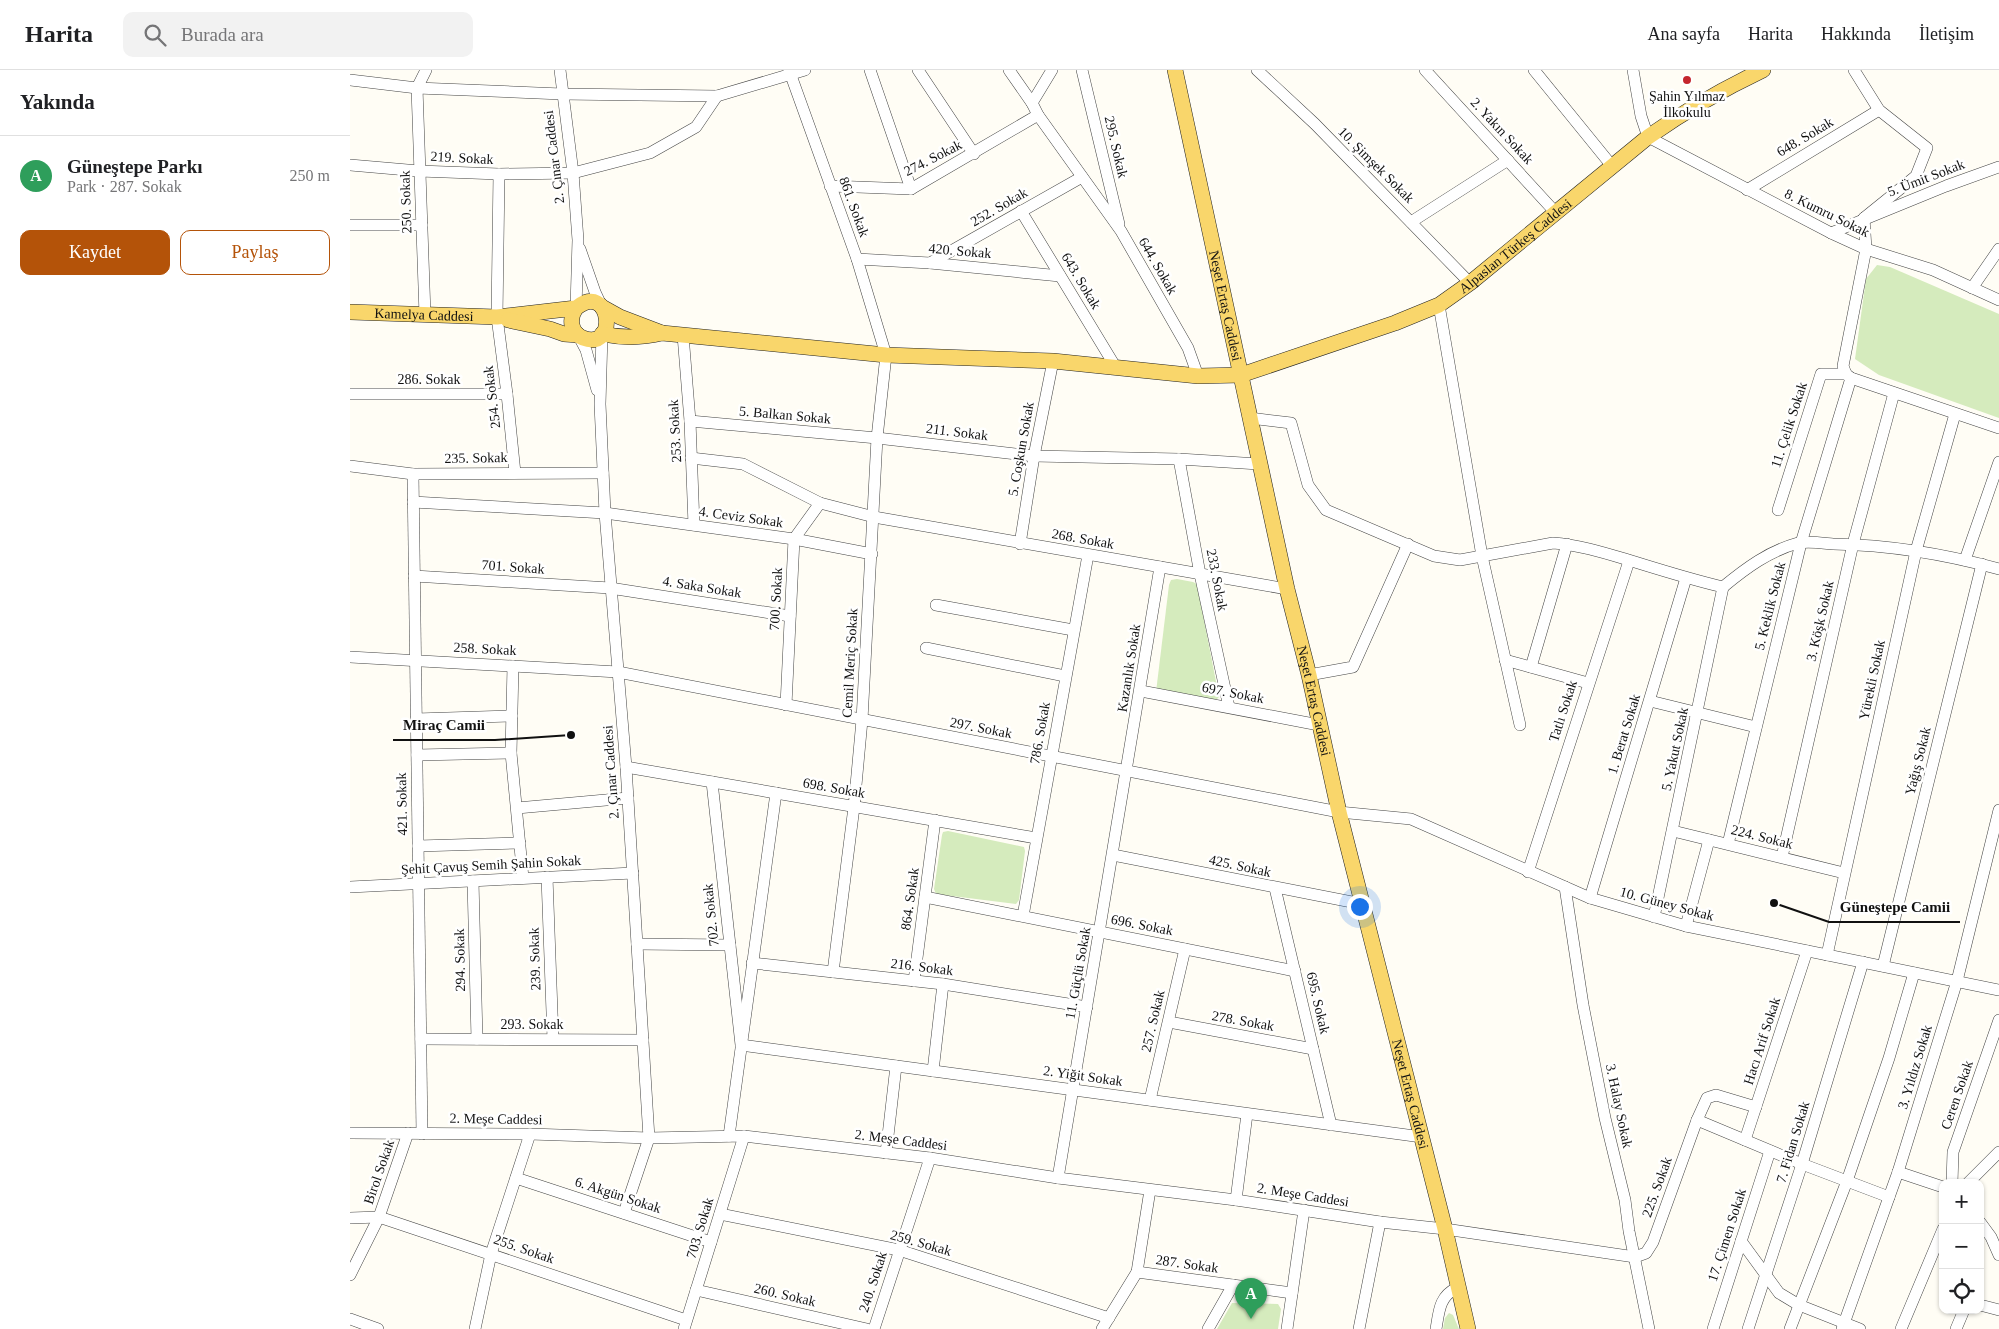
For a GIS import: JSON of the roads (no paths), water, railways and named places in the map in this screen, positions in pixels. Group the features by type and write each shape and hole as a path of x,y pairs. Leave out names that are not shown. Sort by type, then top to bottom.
{"main road":[{"name":"Neşet Ertaş Caddesi","path":"1175,70 1287,589 1309,675 1339,812 1445,1229 1457,1288 1468,1329"},
{"name":"Alpaslan Türkeş Caddesi","path":"662,333 886,355 1053,361 1198,376 1242,375 1350,340 1439,305 1470,283 1648,137 1678,116 1729,86 1763,70"},
{"path":"497,318 576,308 591,302 620,317 662,333"},
{"path":"576,308 573,313 572,325 582,338 592,339 602,334 608,324 606,312 602,307"},
{"name":"Kamelya Caddesi","path":"350,312 497,318"},
{"path":"497,318 550,329 564,334 578,335"},
{"path":"602,334 618,337 646,337 662,333"}],"street":[{"path":"417,88 426,70"},
{"name":"2. Çınar Caddesi","path":"560,70 573,173 578,240"},
{"path":"350,80 417,88 562,94 717,96 790,72 804,70"},
{"path":"870,70 911,189"},
{"path":"918,70 974,154"},
{"name":"644. Sokak","path":"1009,70 1038,115 1121,231 1188,348 1198,376"},
{"path":"1032,103 1052,70"},
{"name":"295. Sokak","path":"1082,70 1121,231"},
{"name":"10. Şimşek Sokak","path":"1257,70 1315,124 1470,283"},
{"name":"2. Yakın Sokak","path":"1425,70 1556,213"},
{"path":"1534,70 1612,166"},
{"path":"1633,70 1641,116 1648,137"},
{"path":"1831,233 1864,218 1916,176 1927,148 1878,110 1854,70"},
{"name":"861. Sokak","path":"790,72 857,259 886,355"},
{"name":"250. Sokak","path":"417,88 425,314"},
{"name":"219. Sokak","path":"350,165 419,171 499,174 573,173 650,153 696,127 717,96"},
{"name":"648. Sokak","path":"1747,190 1878,110"},
{"name":"274. Sokak","path":"830,186 911,189 1038,115"},
{"name":"8. Kumru Sokak","path":"1648,137 1831,233 1866,249 1933,270 1999,300"},
{"path":"1411,222 1508,160"},
{"name":"5. Ümit Sokak","path":"1864,218 1999,167"},
{"name":"254. Sokak","path":"499,174 497,318 508,394 515,472"},
{"name":"252. Sokak","path":"930,263 1082,177"},
{"name":"643. Sokak","path":"1021,211 1115,366"},
{"name":"5. Keklik Sokak","path":"1728,844 1800,543 1849,376 1843,366 1866,249 1864,218"},
{"path":"350,225 422,225"},
{"path":"578,240 594,292 602,307"},
{"path":"576,308 578,240"},
{"path":"1972,288 1999,249"},
{"name":"420. Sokak","path":"857,259 930,263 1060,276"},
{"path":"1439,305 1482,556 1520,725"},
{"path":"600,404 602,334"},
{"path":"578,335 586,350 600,404"},
{"name":"253. Sokak","path":"683,335 690,421 694,525"},
{"name":"Cemil Meriç Sokak","path":"833,972 854,807 862,720 877,438 886,355"},
{"name":"5. Coşkun Sokak","path":"1020,544 1034,456 1053,361"},
{"name":"11. Çelik Sokak","path":"1778,510 1820,374 1849,376"},
{"path":"1849,376 1999,428"},
{"name":"3. Köşk Sokak","path":"1782,857 1853,544 1894,392"},
{"name":"286. Sokak","path":"350,394 508,394"},
{"name":"2. Çınar Caddesi","path":"600,404 610,588 626,767 649,1138"},
{"name":"Yürekli Sokak","path":"1827,955 1916,551 1956,414"},
{"path":"1250,418 1292,423 1308,485 1326,510 1434,556 1447,559 1460,560 1553,543 1567,544 1723,587 1744,569 1763,558 1800,543 1853,544 1916,551 1965,560 1999,569"},
{"name":"5. Balkan Sokak","path":"690,421 877,438"},
{"name":"211. Sokak","path":"877,438 1034,456 1179,459 1259,464"},
{"name":"268. Sokak","path":"691,458 743,464 820,503 874,517 1020,544 1287,589"},
{"name":"233. Sokak","path":"1179,459 1200,574 1229,707"},
{"path":"1965,560 1999,462"},
{"name":"235. Sokak","path":"350,466 413,474 603,473"},
{"name":"421. Sokak","path":"413,474 422,1134"},
{"path":"413,502 606,513"},
{"path":"794,539 820,503"},
{"name":"4. Ceviz Sokak","path":"606,513 794,539 872,554"},
{"name":"700. Sokak","path":"786,705 794,539"},
{"path":"1309,675 1353,667 1408,544"},
{"path":"1531,667 1567,544"},
{"name":"786. Sokak","path":"1022,916 1088,555"},
{"name":"Tatlı Sokak","path":"1528,872 1628,561"},
{"name":"Yağış Sokak","path":"1883,966 1982,564"},
{"name":"Kazanlık Sokak","path":"1127,773 1160,568"},
{"name":"701. Sokak","path":"414,576 610,588"},
{"name":"1. Berat Sokak","path":"1590,898 1686,578"},
{"name":"5. Yakut Sokak","path":"1654,917 1723,587"},
{"name":"4. Saka Sokak","path":"610,588 790,616"},
{"path":"936,605 1073,630"},
{"path":"926,648 1065,676"},
{"name":"258. Sokak","path":"350,657 618,672"},
{"path":"1505,660 1588,683"},
{"path":"513,666 511,753 523,878"},
{"name":"297. Sokak","path":"618,672 1127,773 1339,812"},
{"name":"697. Sokak","path":"1141,691 1319,725"},
{"path":"1650,701 1756,727"},
{"path":"416,719 512,716"},
{"path":"417,755 511,753"},
{"name":"698. Sokak","path":"626,767 1036,838"},
{"name":"11. Güçlü Sokak","path":"1058,1178 1127,773"},
{"name":"702. Sokak","path":"712,782 741,1045"},
{"name":"702. Sokak","path":"728,1136 776,793"},
{"path":"517,808 628,798"},
{"name":"3. Yıldız Sokak","path":"1843,1326 1898,1172 1958,981 1999,810"},
{"name":"10. Güney Sokak","path":"1339,812 1411,819 1590,898 1686,926 1999,990"},
{"name":"864. Sokak","path":"914,980 935,820"},
{"name":"224. Sokak","path":"1673,831 1844,873"},
{"path":"1686,926 1709,840"},
{"path":"418,846 520,843"},
{"name":"425. Sokak","path":"1113,855 1362,904"},
{"name":"Şehit Çavuş Semih Şahin Sokak","path":"350,887 633,873"},
{"name":"239. Sokak","path":"547,877 553,1040"},
{"name":"294. Sokak","path":"474,881 477,1039"},
{"name":"695. Sokak","path":"1275,888 1331,1125"},
{"name":"3. Halay Sokak","path":"1565,888 1583,1005 1605,1118 1625,1200 1649,1329"},
{"name":"696. Sokak","path":"925,897 1295,971"},
{"path":"637,944 730,945"},
{"name":"257. Sokak","path":"1150,1100 1186,949"},
{"name":"Hacı Arif Sokak","path":"1746,1140 1807,951"},
{"name":"7. Fidan Sokak","path":"1748,1329 1802,1164 1863,962"},
{"name":"216. Sokak","path":"752,963 914,980 1087,1007"},
{"path":"1790,1329 1847,1181 1889,1058 1914,972"},
{"path":"933,1071 943,984"},
{"name":"Ceren Sokak","path":"1952,1179 1953,1152 1999,1020"},
{"name":"278. Sokak","path":"1169,1022 1313,1048"},
{"name":"293. Sokak","path":"421,1039 643,1040"},
{"name":"2. Yiğit Sokak","path":"741,1045 1422,1137"},
{"path":"886,1153 896,1066"},
{"name":"225. Sokak","path":"1635,1257 1646,1253 1653,1242 1697,1120 1707,1098 1716,1095 1756,1107"},
{"path":"1236,1200 1247,1114"},
{"path":"1697,1120 1802,1164 1889,1197"},
{"name":"2. Meşe Caddesi","path":"350,1132 530,1134 649,1138 744,1136 930,1158 1058,1178 1236,1200 1635,1257"},
{"name":"Birol Sokak","path":"350,1275 379,1217 408,1134"},
{"path":"474,1329 491,1254 530,1134"},
{"name":"703. Sokak","path":"685,1324 744,1136"},
{"path":"624,1213 649,1138"},
{"name":"17. Çimen Sokak","path":"1713,1329 1770,1151"},
{"path":"1972,1179 1999,1152"},
{"name":"240. Sokak","path":"874,1329 930,1158"},
{"path":"1898,1172 1939,1186"},
{"name":"6. Akgün Sokak","path":"516,1178 711,1242"},
{"path":"1102,1329 1137,1272 1150,1190"},
{"path":"1286,1329 1304,1210"},
{"name":"259. Sokak","path":"720,1214 899,1250 1109,1318"},
{"name":"255. Sokak","path":"350,1218 379,1217 491,1254 685,1324"},
{"path":"1359,1329 1380,1222"},
{"path":"1981,1224 1991,1237 1999,1255"},
{"path":"1901,1329 1939,1239"},
{"path":"1741,1241 1779,1293 1843,1326 1860,1329"},
{"name":"287. Sokak","path":"1137,1272 1292,1293"},
{"path":"1208,1329 1233,1285"},
{"path":"1436,1329 1443,1298 1450,1291 1457,1288"},
{"name":"260. Sokak","path":"696,1290 867,1329"},
{"path":"1984,1306 1999,1310"},
{"path":"1956,1329 1962,1314"},
{"path":"350,1319 378,1329"}],"place":[{"name":"Şahin Yılmaz İlkokulu","path":"1687,80"},
{"name":"Miraç Camii","path":"571,735"},
{"name":"Güneştepe Camii","path":"1774,903"},
{"name":"Güneştepe Parkı","path":"1251,1319"}]}
